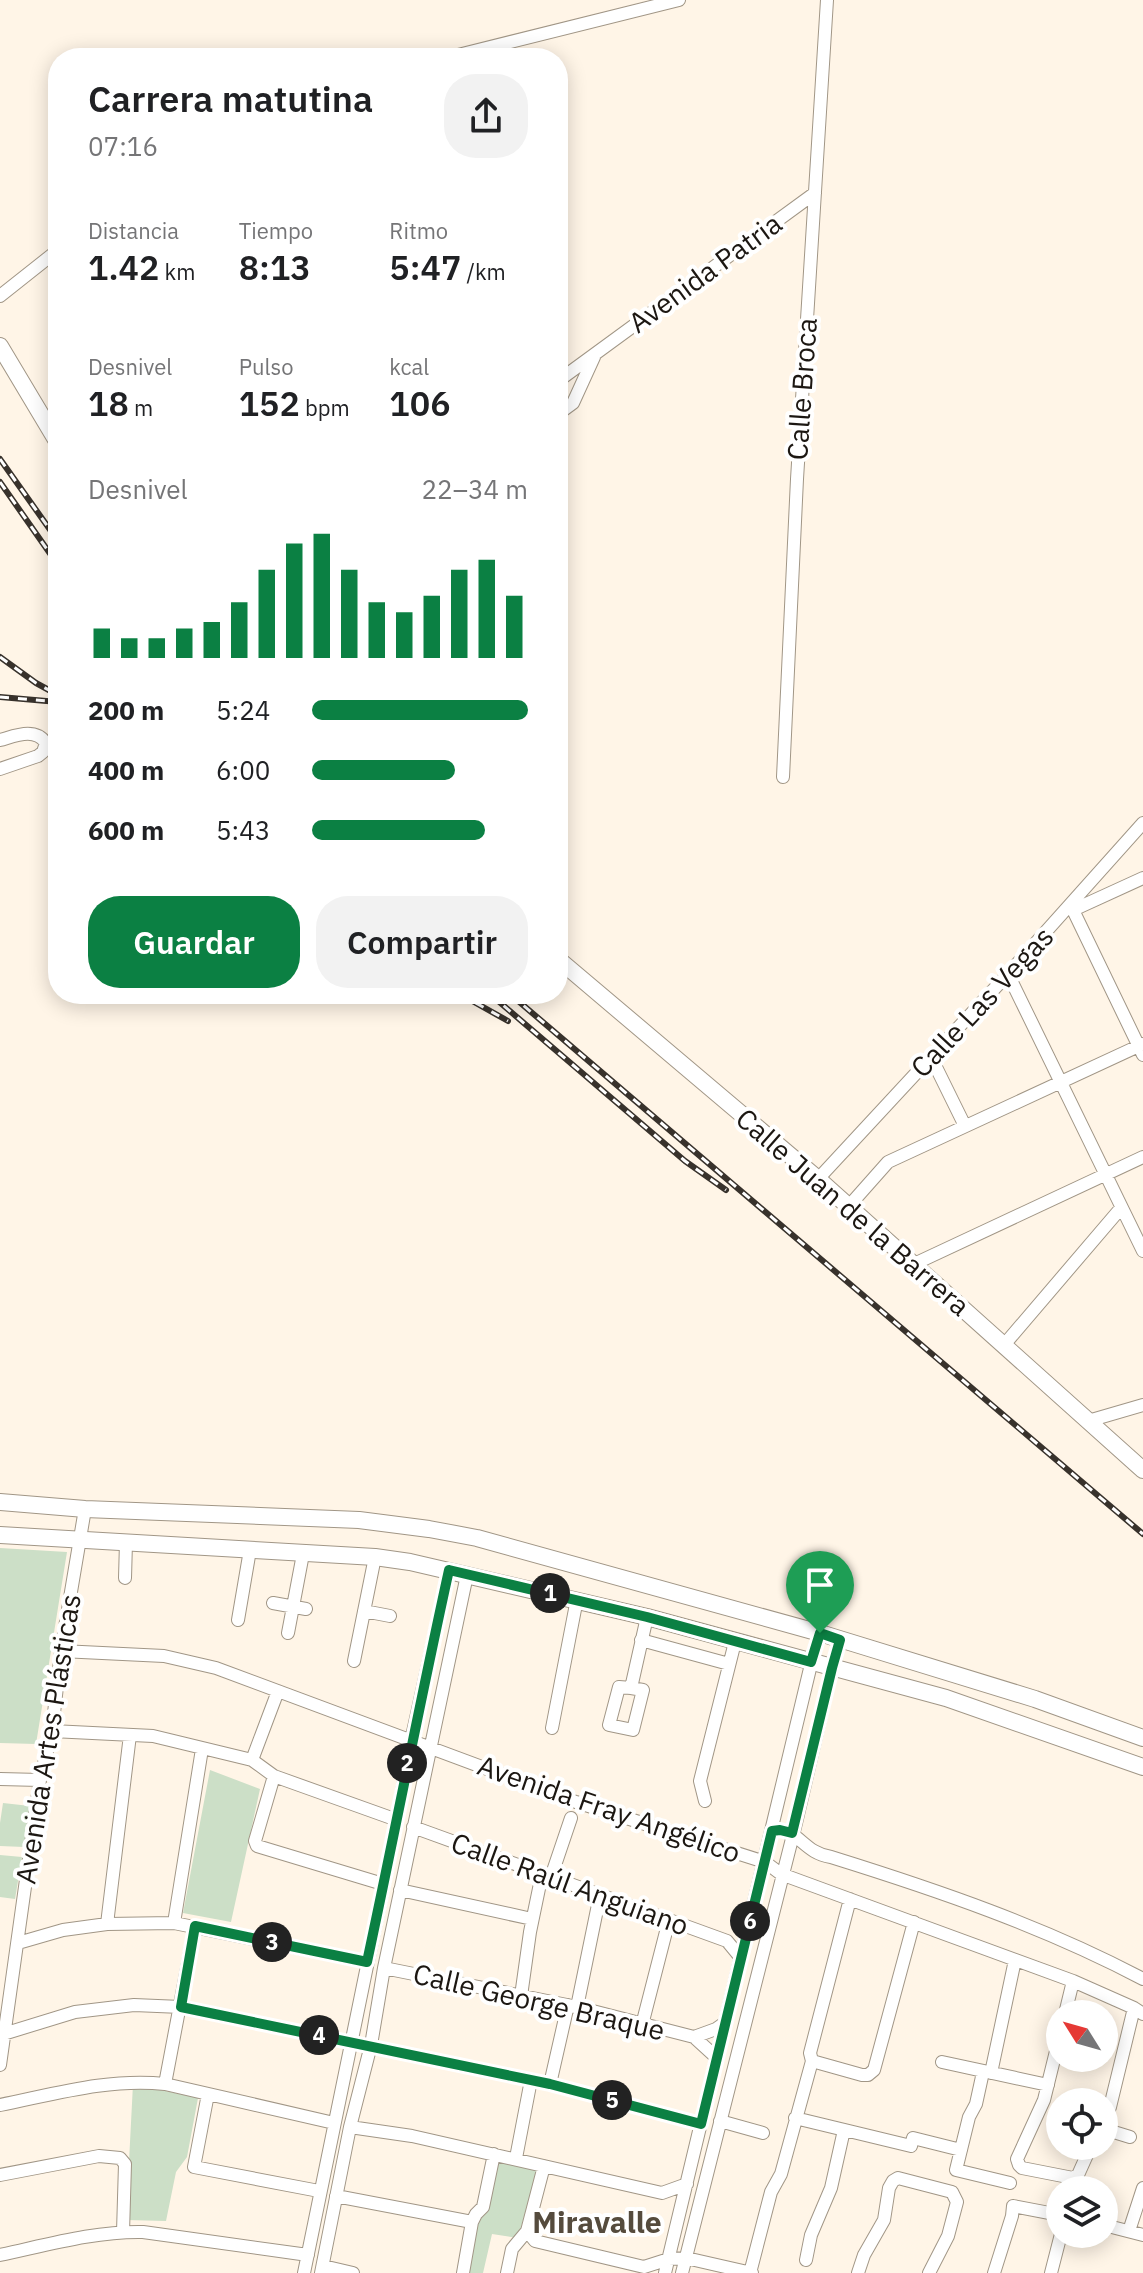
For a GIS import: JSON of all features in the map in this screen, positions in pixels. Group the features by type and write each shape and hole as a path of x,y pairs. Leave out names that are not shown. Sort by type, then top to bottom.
{"main road":[{"path":"0,346 48,426"},
{"name":"Calle Juan de la Barrera","path":"568,967 849,1206 1143,1470"},
{"path":"0,1502 85,1509 359,1520 477,1538 820,1633 1035,1699 1143,1738"},
{"path":"0,1535 375,1557 449,1570 647,1617 946,1698 1143,1767"}],"street":[{"path":"486,48 679,0"},
{"name":"Calle Broca","path":"783,777 796,490 827,0"},
{"name":"Avenida Patria","path":"568,374 815,193"},
{"path":"0,296 48,258"},
{"name":"Avenida Patria","path":"568,407 573,403 595,354"},
{"path":"0,740 36,734 46,743 38,756 0,769"},
{"name":"Calle Las Vegas","path":"818,1179 1072,907 1143,823"},
{"path":"849,1206 888,1162 1060,1082 1142,1049 1072,907 1143,878"},
{"path":"1008,974 1143,1251"},
{"path":"931,1057 965,1126"},
{"path":"912,1265 1143,1157"},
{"path":"1004,1345 1121,1208"},
{"path":"1088,1421 1143,1405"},
{"name":"Avenida Artes Plásticas","path":"0,2065 40,1780 52,1731 61,1651 85,1509"},
{"path":"125,1578 126,1542"},
{"path":"238,1620 250,1550"},
{"path":"288,1633 300,1608 303,1554"},
{"path":"354,1661 375,1557"},
{"path":"304,2273 411,1741 449,1570"},
{"path":"353,2273 322,2270 467,1575"},
{"path":"552,1728 577,1599"},
{"path":"273,1603 300,1608"},
{"path":"364,1611 390,1616"},
{"path":"631,1688 647,1617"},
{"path":"665,2273 820,1633"},
{"path":"641,1640 729,1664"},
{"path":"682,2273 840,1640"},
{"path":"705,1801 700,1781 735,1642"},
{"name":"Avenida Fray Angélico","path":"61,1651 164,1656 216,1668 576,1802 765,1862 781,1874 1073,1981 1138,2011"},
{"path":"619,1687 631,1688 643,1690 633,1730 609,1725 619,1687"},
{"path":"252,1760 278,1691"},
{"path":"52,1731 153,1736 252,1760 274,1776 397,1820"},
{"path":"107,1924 130,1735"},
{"path":"174,1923 202,1749"},
{"path":"274,1776 255,1841 257,1846 383,1884"},
{"path":"0,1779 40,1780"},
{"path":"521,1996 531,1926 571,1818"},
{"name":"Calle Raúl Anguiano","path":"413,1827 727,1941 741,1958"},
{"name":"Avenida Fray Angélico","path":"772,1831 792,1833 815,1852 1021,1924 1097,1955 1143,1979"},
{"path":"400,1890 531,1926"},
{"path":"550,2084 600,1895"},
{"path":"528,2233 535,2241 647,2270 669,2259 686,2258 751,2273 771,2192 781,2174 812,2061 810,2053 850,1899"},
{"path":"642,2025 669,1920"},
{"path":"812,2061 862,2075 874,2070 914,1922"},
{"path":"18,1943 63,1930 107,1924 174,1923 367,1962"},
{"path":"165,2084 195,1926"},
{"name":"Calle Raúl Anguiano","path":"727,1941 747,1934"},
{"path":"1010,2183 956,2170 969,2117 987,2073 1015,1960"},
{"name":"Calle George Braque","path":"384,1968 572,2006 694,2037 717,2058"},
{"path":"1068,2000 1073,1981"},
{"path":"2,2035 75,2012 134,2005 181,2007 550,2084 701,2124"},
{"path":"1116,2088 1138,2011"},
{"name":"Calle George Braque","path":"694,2037 726,2022"},
{"path":"942,2062 1048,2085"},
{"path":"1047,2088 1051,2072"},
{"path":"516,2158 531,2080"},
{"path":"0,2105 126,2081 165,2084 334,2123"},
{"path":"1046,2092 1017,2159 1019,2165 1073,2178 1078,2175 1085,2160"},
{"path":"208,2094 194,2167 319,2191"},
{"path":"795,2118 911,2146 913,2138 961,2150"},
{"path":"720,2121 763,2133"},
{"path":"350,2127 412,2136 662,2193 687,2184"},
{"path":"806,2260 811,2235 831,2188 844,2130"},
{"path":"1118,2133 1130,2137"},
{"path":"463,2273 472,2222 483,2207 494,2154"},
{"path":"0,2175 99,2156 120,2158 125,2164 123,2232"},
{"path":"507,2273 512,2249 528,2233 544,2166"},
{"path":"858,2273 864,2255 884,2220 889,2188 898,2178 952,2192 957,2202 948,2236 929,2273"},
{"path":"1129,2231 1143,2188"},
{"path":"662,2193 680,2213"},
{"path":"336,2196 472,2222"},
{"path":"994,2273 1013,2206 1046,2212"},
{"path":"1118,2228 1143,2235"},
{"path":"0,2255 82,2238 143,2232 308,2255"},
{"path":"1051,2273 1057,2248"}],"green space":[{"path":"0,1548 67,1552 36,1744 0,1743"},
{"path":"210,1770 260,1789 231,1922 183,1913"},
{"path":"3,1803 30,1806 24,1847 0,1846"},
{"path":"0,1855 22,1857 15,1899 0,1897"},
{"path":"133,2084 198,2098 187,2157 176,2172 166,2221 126,2220"},
{"path":"497,2156 538,2166 518,2238 492,2234 483,2273 466,2273 477,2216"}],"railway":[{"path":"0,459 48,527"},
{"path":"0,482 48,551"},
{"path":"0,657 48,690"},
{"path":"0,697 48,701"},
{"path":"478,1004 508,1021"},
{"path":"502,1004 685,1161 726,1190"},
{"path":"522,1004 1143,1534"}],"district":[{"name":"Miravalle","path":"597,2223"}],"route":[{"path":"449,1570 577,1599 811,1662 820,1633 840,1640 796,1823 792,1833 772,1831 701,2124 550,2084 181,2007 195,1926 367,1962 449,1570"}]}
